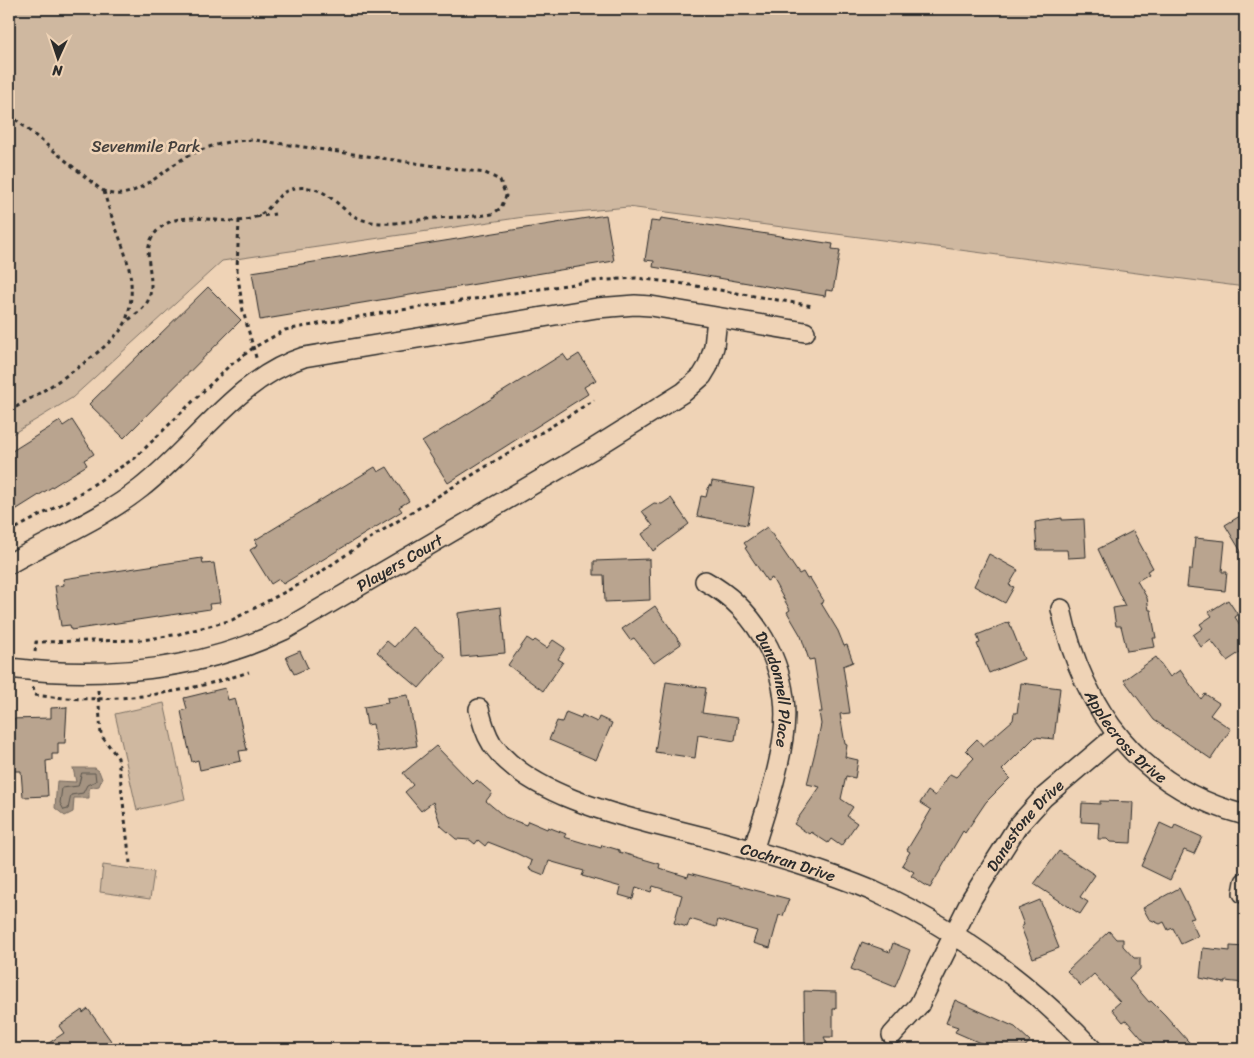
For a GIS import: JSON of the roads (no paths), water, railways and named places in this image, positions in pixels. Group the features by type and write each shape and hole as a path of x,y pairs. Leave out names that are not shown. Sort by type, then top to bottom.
{"street":[{"path":"9,564 99,515 140,489 262,376 287,362 326,352 597,308 635,305 805,332"},
{"name":"Players Court","path":"9,668 45,672 98,673 166,666 253,645 313,615 594,449 684,392 702,376 708,366 714,347 716,318"},
{"name":"Dundonnell Place","path":"706,581 733,599 755,624 771,652 782,686 785,711 783,738 753,851"},
{"name":"Applecross Drive","path":"1061,609 1070,644 1082,676 1099,709 1117,735 1138,758 1182,790 1215,805 1245,815"},
{"name":"Cochran Drive","path":"479,709 486,733 495,747 516,767 550,789 599,809 753,851 866,888 954,933 1040,997 1092,1049"},
{"name":"Danestone Drive","path":"892,1035 917,1008 954,933 996,858 1026,816 1044,797 1117,735"}],"water":[{"path":"73,768 95,768 99,771 102,779 99,786 89,788 89,798 74,798 73,812 65,816 55,808 57,781 76,782"}],"park label":[{"name":"Sevenmile Park","path":"146,146"}]}
